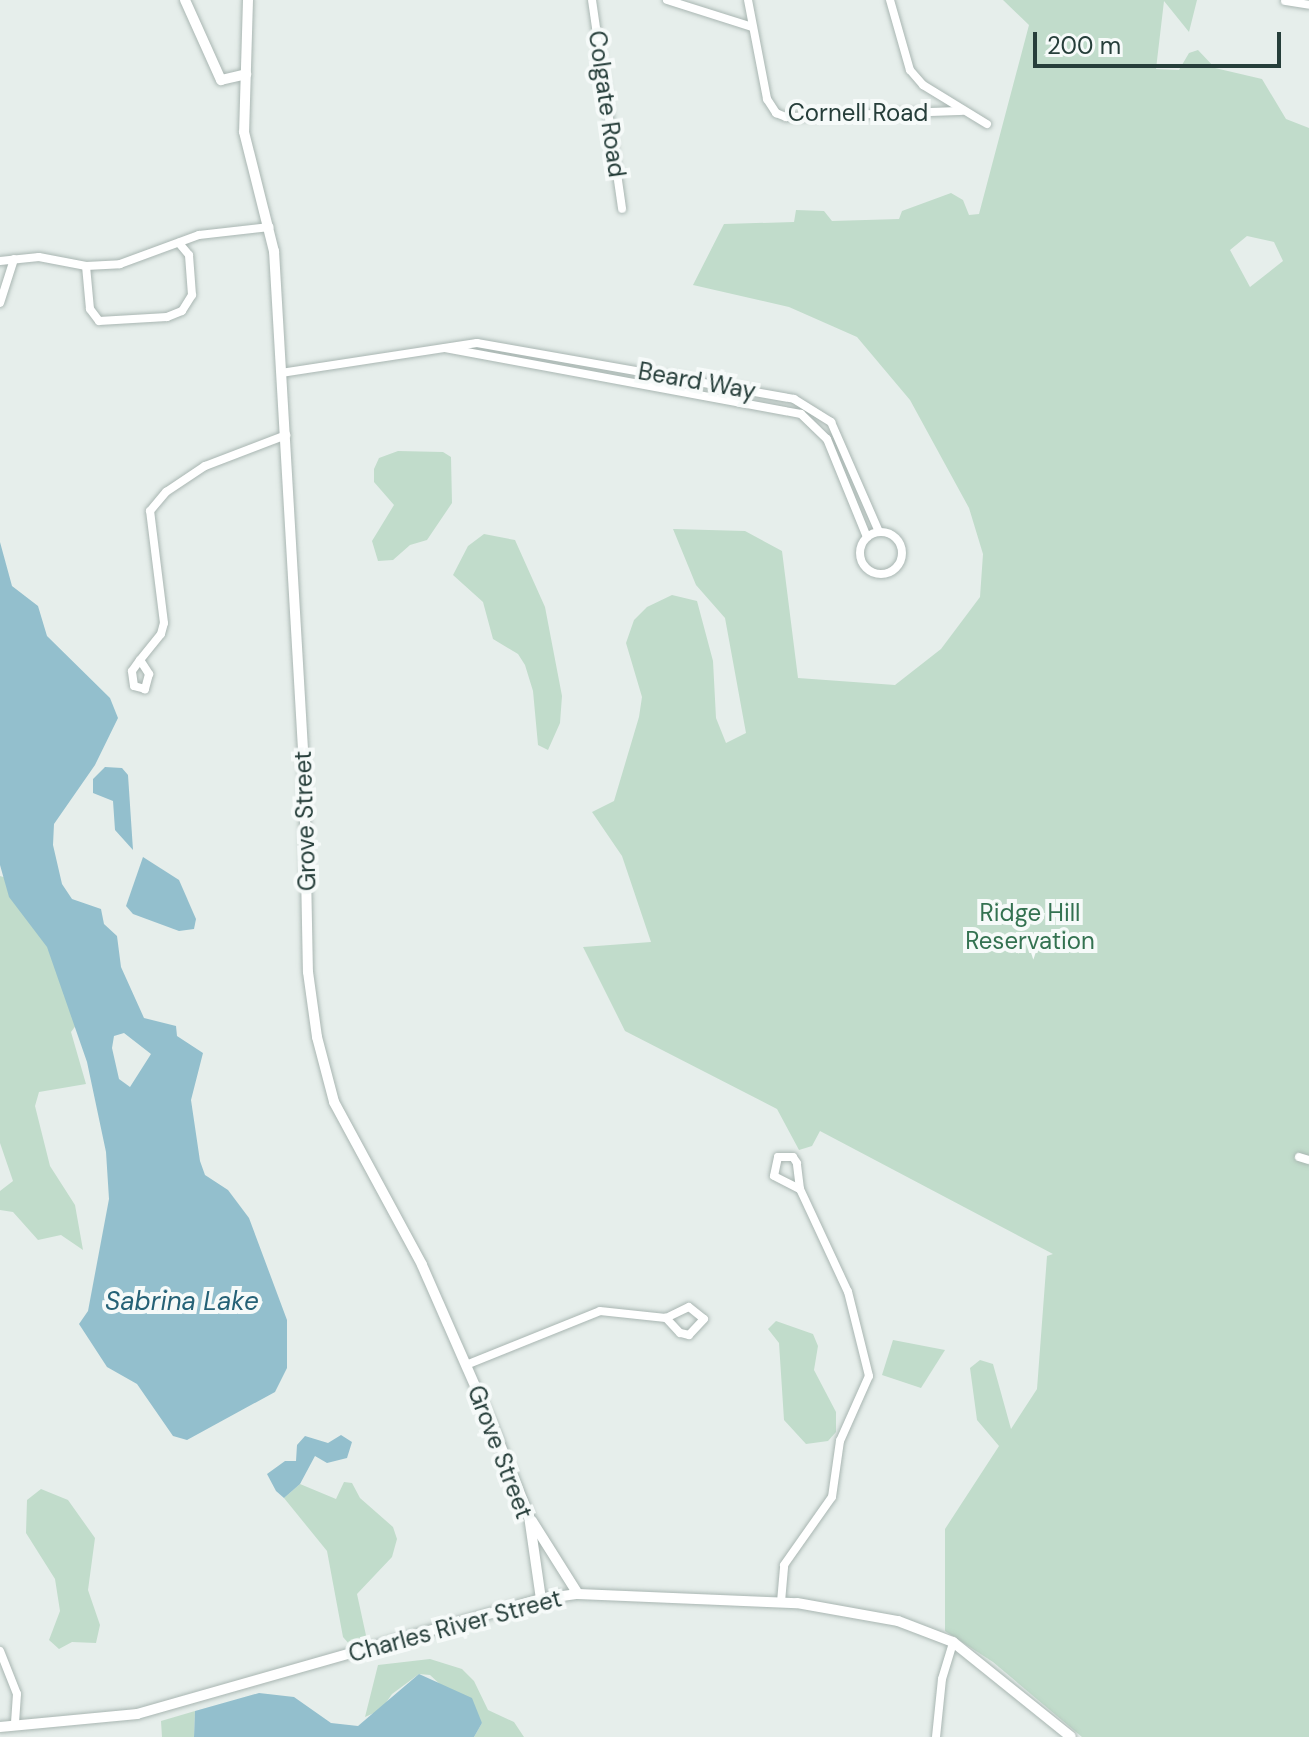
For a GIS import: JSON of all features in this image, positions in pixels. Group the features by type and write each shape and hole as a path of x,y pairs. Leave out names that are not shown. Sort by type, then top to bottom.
{"street":[{"path":"185,0 221,80 246,74"},
{"name":"Grove Street","path":"248,0 244,132 270,227 286,435 304,767 308,972 317,1037 336,1106 422,1265 529,1516 541,1599"},
{"name":"Colgate Road","path":"592,0 622,209"},
{"path":"667,0 752,27"},
{"name":"Cornell Road","path":"748,0 767,99 786,117 962,111"},
{"path":"890,0 910,70 962,111 987,124"},
{"path":"1285,1 1309,5"},
{"path":"0,261 39,257 86,266 120,264 194,237 270,227"},
{"path":"86,266 94,317 107,323 167,317 187,306 192,295 189,255 194,237"},
{"path":"179,243 189,255"},
{"path":"0,303 14,259"},
{"name":"Beard Way","path":"281,373 437,346 477,343 809,404 831,422 843,442 879,532 894,537 902,549 900,564 890,573 873,573 863,565 860,550 867,537 827,439 801,414 437,346"},
{"path":"140,660 164,623 150,511 166,492 205,466 286,435"},
{"path":"867,537 879,532"},
{"path":"1299,1157 1309,1160"},
{"path":"781,1602 784,1565 832,1497 840,1441 869,1376 848,1292 800,1189"},
{"path":"466,1365 600,1311 666,1318"},
{"path":"529,1516 578,1594"},
{"name":"Charles River Street","path":"0,1727 115,1718 161,1708 541,1599 578,1594 781,1602 898,1621 953,1642 1071,1737"},
{"path":"936,1737 942,1679 953,1642"},
{"path":"0,1651 17,1694 15,1726"}],"green space":[{"name":"Ridge Hill Reservation","path":"1003,0 1197,0 1189,32 1164,1 1156,69 1179,70 1189,53 1198,50 1215,68 1262,79 1286,119 1309,128 1309,1737 1082,1737 993,1662 945,1631 945,1529 999,1446 977,1420 970,1368 980,1360 993,1364 1011,1429 1037,1389 1047,1256 1053,1254 820,1131 812,1146 799,1150 777,1109 625,1031 583,947 651,942 622,856 592,812 614,801 639,717 642,697 626,643 634,620 647,607 672,595 697,601 713,661 716,718 726,743 746,733 725,618 696,585 673,529 745,531 782,551 798,678 895,685 941,649 980,597 983,554 969,508 910,400 857,337 789,307 693,285 724,224 794,222 796,210 824,211 832,221 899,219 902,211 951,193 963,200 969,215 979,214 1029,25","holes":["1247,236 1274,242 1283,261 1250,287 1230,250"]},
{"path":"398,451 443,452 451,457 452,503 427,540 410,545 393,560 378,561 372,541 394,505 374,482 374,469 379,458"},
{"path":"484,534 515,540 545,607 562,696 560,723 548,750 538,745 533,691 525,665 518,654 493,639 483,602 453,575 468,546"},
{"path":"0,876 10,879 52,950 77,1024 71,1032 86,1084 39,1092 35,1106 50,1166 75,1205 83,1250 61,1235 38,1240 13,1212 0,1210 0,1191 13,1181 0,1143"},
{"path":"776,1321 813,1334 818,1346 814,1370 836,1412 836,1432 828,1441 806,1444 784,1420 779,1343 768,1329"},
{"path":"893,1340 945,1350 921,1388 882,1375"},
{"path":"344,1482 352,1483 360,1498 393,1527 397,1539 392,1557 357,1594 367,1640 350,1645 343,1637 327,1551 284,1498 300,1484 336,1499"},
{"path":"41,1489 68,1500 95,1538 88,1590 100,1625 96,1643 72,1642 59,1649 49,1640 60,1611 55,1579 26,1533 27,1500"},
{"path":"430,1659 462,1669 474,1681 488,1710 514,1722 524,1737 474,1737 482,1723 430,1675 419,1674 392,1694 381,1710 365,1717 378,1665"},
{"path":"195,1711 194,1737 162,1737 161,1721"}],"water":[{"name":"Sabrina Lake","path":"0,542 12,586 38,606 47,636 110,698 118,718 95,765 54,824 53,845 62,884 72,899 101,909 104,924 117,936 121,967 144,1018 176,1026 177,1036 203,1053 191,1100 200,1161 205,1175 228,1190 249,1218 287,1320 287,1368 275,1392 187,1440 173,1436 137,1384 107,1367 79,1324 88,1311 109,1199 106,1152 87,1062 47,947 9,897 0,865","holes":["124,1033 151,1054 130,1087 119,1079 112,1048 114,1036"]},
{"path":"105,767 122,768 128,775 133,850 115,830 113,801 93,793 93,779"},
{"path":"143,857 179,880 196,919 194,929 179,931 133,914 126,906"},
{"path":"341,1435 352,1442 347,1458 327,1463 315,1456 300,1484 284,1498 276,1491 267,1474 285,1461 296,1461 297,1445 305,1436 328,1443"},
{"path":"419,1674 472,1698 482,1723 474,1737 194,1737 195,1711 259,1693 294,1697 331,1723 358,1726"}]}
